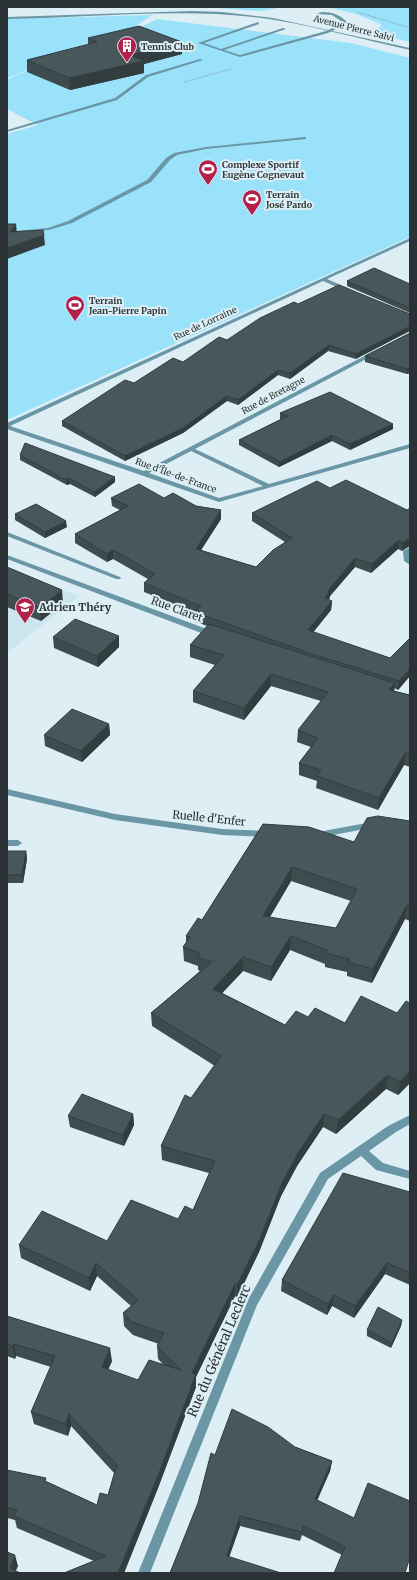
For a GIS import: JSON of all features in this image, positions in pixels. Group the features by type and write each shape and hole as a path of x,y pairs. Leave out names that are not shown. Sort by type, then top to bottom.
{"street":[{"name":"Avenue Pierre Salvi","path":"7,18 165,12 213,13 284,20 332,30 410,50"},
{"path":"324,13 340,17 345,21 346,23 344,24 321,16 318,14 324,13"},
{"path":"258,23 200,43 240,56 332,30 344,24"},
{"path":"220,50 284,29"},
{"path":"7,131 116,99 147,76 201,60"},
{"path":"7,233 49,229 70,222 149,182 168,159 176,154 206,148 306,138"},
{"path":"7,230 15,232"},
{"name":"Rue de Lorraine","path":"7,426 410,239"},
{"path":"323,279 352,291"},
{"name":"Rue de Bretagne","path":"144,473 382,348"},
{"name":"Rue d'Île-de-France","path":"7,426 218,500 410,446"},
{"path":"191,449 268,486"},
{"path":"7,534 118,578"},
{"path":"410,549 406,551 407,561 410,563"},
{"name":"Rue Claret","path":"7,557 220,637"},
{"name":"Ruelle d'Enfer","path":"7,792 115,817 222,832 277,834"},
{"path":"308,835 316,836 376,824 382,826"},
{"path":"7,843 18,843"},
{"name":"Rue du Général Leclerc","path":"144,1573 253,1302 324,1176 392,1129 410,1119"},
{"path":"362,1151 380,1167 410,1175"}],"path":[{"path":"354,11 410,28"},
{"path":"177,84 235,68"}],"shaded area":[{"path":"109,7 284,7 261,11 217,8"},
{"path":"326,7 410,7 410,42 377,34 381,24 356,14"},
{"path":"153,15 132,28 7,78 7,19"},
{"name":"Complexe Sportif Eugène Cognevaut","path":"157,19 351,43 410,58 410,237 7,420 7,134 38,125 7,109 7,80 16,75 128,34"},
{"name":"Adrien Théry","path":"7,569 79,596 7,653"}],"building":[{"path":"139,26 182,42 130,55 144,61 69,78 27,60 97,42 88,38"},
{"path":"7,224 16,224 10,232 43,230 44,235 7,248"},
{"path":"374,268 410,284 410,308 347,281"},
{"path":"339,285 410,314 410,326 356,354 329,345 290,373 278,370 238,400 227,396 183,428 125,456 62,421 125,380 134,383 173,358 183,362 219,337 227,340 260,318 294,302 298,304"},
{"path":"410,333 410,368 407,369 365,356"},
{"path":"330,392 393,424 350,444 332,435 280,462 239,440 288,416 280,413"},
{"path":"25,443 115,477 94,492 69,478 66,480 20,455"},
{"path":"346,480 407,510 410,508 410,538 402,543 399,540 372,564 355,558 328,591 330,591 325,598 332,601 308,630 390,658 410,638 410,669 399,681 312,654 194,612 201,606 144,583 155,574 113,550 107,554 75,534 128,506 111,498 139,484 164,498 173,493 196,506 221,510 196,549 256,567 273,550 292,538 252,513 317,481 330,488"},
{"path":"36,504 66,521 45,532 15,514"},
{"path":"7,567 62,590 40,608 7,594"},
{"path":"75,619 119,636 97,656 53,637"},
{"path":"209,624 395,683 389,690 410,695 410,754 405,753 379,798 317,776 321,770 299,763 318,738 298,730 328,692 271,674 244,708 193,691 224,655 190,645"},
{"path":"72,709 109,724 81,751 44,735"},
{"path":"378,816 410,821 410,906 407,905 373,969 348,962 350,959 326,953 327,950 291,936 271,967 243,957 213,989 285,1025 296,1011 308,1017 315,1008 345,1023 361,996 397,1013 406,1001 410,1003 410,1071 400,1082 388,1075 338,1120 324,1114 298,1153 282,1183 260,1239 237,1285 235,1284 192,1373 196,1374 158,1476 118,1573 64,1573 106,1556 14,1516 17,1510 7,1507 7,1470 46,1478 45,1481 97,1505 100,1493 108,1495 117,1465 69,1414 66,1424 31,1412 55,1356 14,1344 12,1346 7,1344 7,1316 110,1348 102,1367 138,1380 149,1360 181,1370 157,1346 164,1333 132,1322 123,1313 138,1300 96,1263 89,1278 19,1245 42,1211 107,1241 131,1200 178,1219 185,1206 193,1210 215,1161 161,1146 185,1095 191,1098 221,1056 151,1013 212,962 198,957 200,953 183,947 190,937 186,936 198,918 202,920 263,824 309,827 354,842 367,818","holes":["292,867 357,889 336,928 263,916"]},
{"path":"7,851 26,851 22,875 7,875"},
{"path":"82,1094 133,1114 123,1135 68,1116"},
{"path":"343,1173 410,1192 410,1273 387,1263 355,1306 334,1295 328,1304 282,1280"},
{"path":"378,1307 402,1320 392,1343 367,1330"},
{"path":"232,1409 268,1427 295,1447 332,1461 315,1499 354,1518 368,1483 410,1501 410,1557 405,1573 334,1573 345,1547 303,1526 302,1532 240,1516 227,1556 281,1573 170,1573 198,1503 211,1453 215,1455"},
{"path":"7,1552 15,1555 10,1568 20,1573 7,1573"}],"place":[{"name":"Tennis Club","path":"127,63"},
{"name":"Complexe Sportif Eugène Cognevaut","path":"208,186"},
{"name":"Terrain José Pardo","path":"252,216"},
{"name":"Terrain Jean-Pierre Papin","path":"75,322"},
{"name":"Adrien Théry","path":"25,624"}]}
